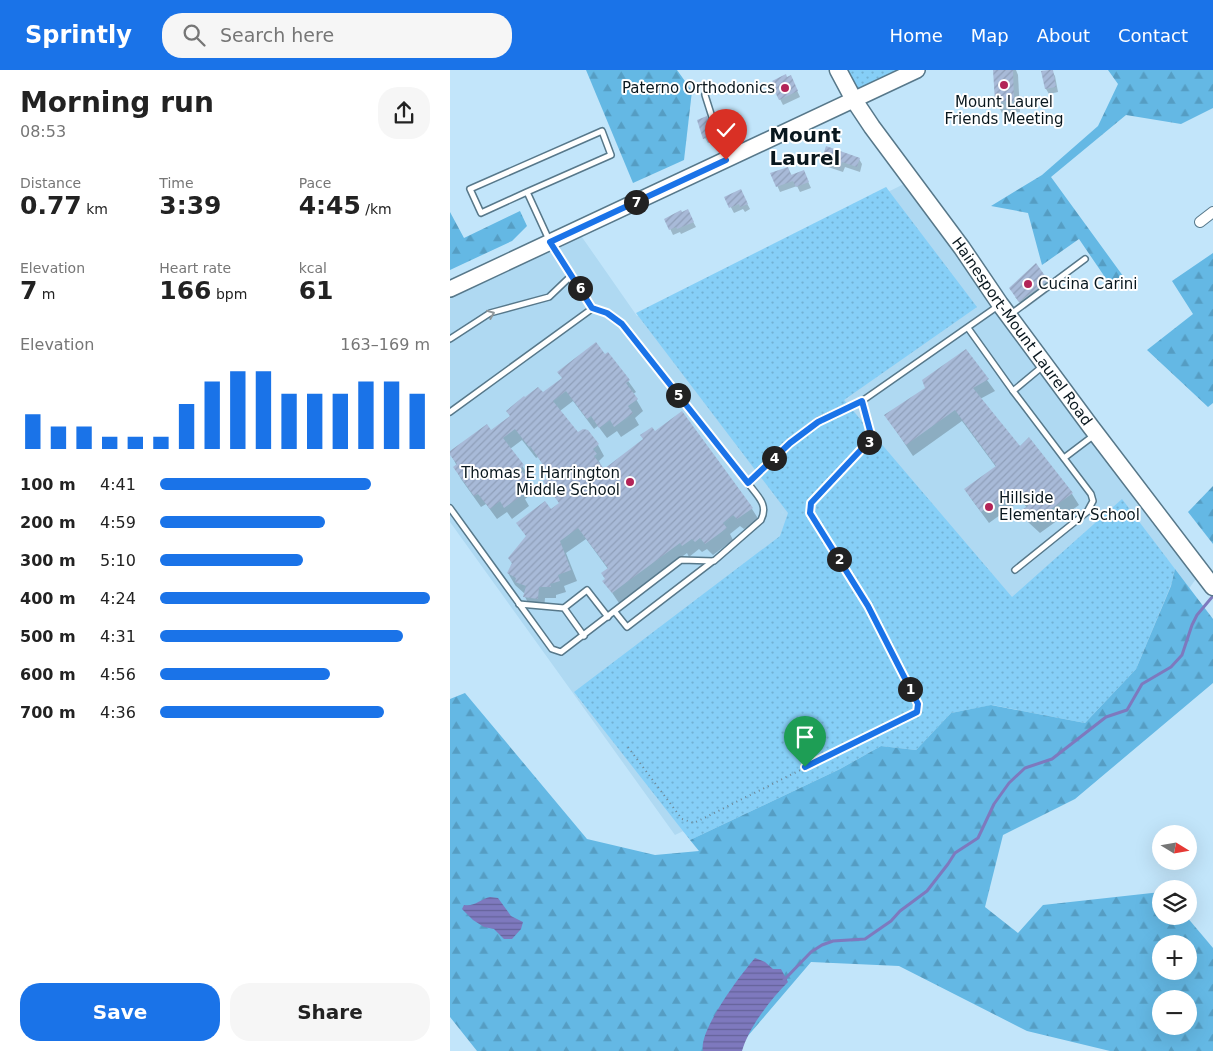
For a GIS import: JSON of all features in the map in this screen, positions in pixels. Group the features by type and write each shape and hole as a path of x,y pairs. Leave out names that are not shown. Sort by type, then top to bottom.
{"main road":[{"name":"Hainesport-Mount Laurel Road","path":"838,70 854,100 1005,310 1096,434 1213,587"},
{"path":"450,289 917,70"}],"street":[{"path":"1200,222 1213,212"}],"lane":[{"path":"705,95 726,160"},
{"path":"602,131 611,155 527,192 481,214 470,189 602,131"},
{"path":"527,192 550,242 592,308 607,313 622,324 764,505 764,513 761,520 714,561 627,627 615,612"},
{"path":"748,483 790,443 818,422 862,401 968,328 1005,310 1085,259"},
{"path":"450,339 490,313 549,298 572,275"},
{"path":"450,412 592,308"},
{"path":"968,328 1091,494 1093,501 1087,512 1014,570"},
{"path":"1013,391 1045,365"},
{"path":"1064,458 1096,434"},
{"path":"450,508 552,649 556,651 561,652 565,650 681,560 714,561"},
{"path":"519,604 564,608 587,590 608,617"},
{"path":"564,608 584,636"}],"path":[{"path":"628,747 682,819 694,823 917,712 918,704 868,606 810,513 811,503 872,438 862,401"}],"shaded area":[{"path":"838,70 915,70 854,100"},
{"name":"Thomas E Harrington Middle School","path":"912,180 1201,572 1148,645 933,711 675,835 450,522 450,289 577,230 637,316"},
{"path":"886,187 977,307 844,400 1012,597 1122,499 1175,569 1171,585 1136,669 1085,723 992,705 951,713 916,750 881,746 840,769 690,840 574,692 780,536 788,513 636,313"},
{"path":"490,897 498,898 511,916 523,922 521,929 512,939 504,939 494,929 484,927 473,920 462,909 464,905 471,905"},
{"path":"755,958 765,962 773,969 781,969 788,982 761,1014 742,1051 703,1051 703,1042 714,1017 740,976"}],"green space":[{"path":"586,70 677,70 692,91 684,160 633,183"},
{"path":"1108,70 1213,70 1213,108 1181,124 1126,115 1051,177 1123,276 1113,289 1079,239 1042,265 1028,213 991,206 1042,175 1098,126 1118,84"},
{"path":"520,211 527,226 512,241 450,270 450,212 464,238"},
{"path":"1213,253 1213,403 1208,407 1147,350 1193,314 1172,281"},
{"path":"1213,486 1213,544 1188,512"},
{"path":"1175,569 1213,619 1213,683 1075,799 1003,835 985,907 1018,933 1043,905 1152,893 1152,925 1194,925 1213,948 1213,1051 1110,1051 1027,1031 899,966 811,962 735,1051 477,1051 450,1017 450,699 465,693 587,839 655,855 699,851 690,840 840,769 881,746 916,750 951,713 991,705 1085,723 1136,669 1171,586"}],"building":[{"name":"Mount Laurel Friends Meeting","path":"993,70 1013,70 1014,101 995,102"},
{"path":"1053,70 1056,87 1045,89 1041,71"},
{"name":"Paterno Orthodonics","path":"786,74 787,77 791,75 798,91 779,100 771,84 774,83 772,81"},
{"path":"707,116 714,135 703,139 697,120"},
{"path":"826,146 860,158 857,167 842,162 840,168 821,161"},
{"path":"788,167 791,175 804,170 809,182 796,187 793,181 776,187 770,173"},
{"path":"741,189 748,204 740,207 739,204 729,208 724,197"},
{"path":"688,209 694,222 669,230 664,219 681,210 682,212"},
{"name":"Cucina Carini","path":"1036,263 1048,280 1019,302 1009,288"},
{"path":"596,342 605,354 608,352 630,380 626,383 638,399 628,406 633,413 614,427 610,420 599,428 591,416 587,419 566,391 553,401 578,432 583,429 588,430 599,444 593,449 597,454 594,456 604,469 643,439 640,435 652,427 655,431 682,411 753,508 737,519 733,515 723,523 727,528 705,544 700,538 695,542 692,539 682,546 680,543 612,593 602,581 605,579 601,573 608,568 578,528 560,541 571,570 558,575 560,581 550,584 551,587 539,587 538,599 523,597 526,586 515,582 516,578 507,573 512,563 508,558 526,536 516,523 545,501 551,509 559,503 543,481 551,476 530,446 515,429 503,438 524,465 520,469 529,480 519,488 524,494 504,508 500,501 490,509 478,494 474,496 453,467 457,464 450,455 450,451 487,424 491,430 510,416 506,411 524,396 538,387 543,392 562,378 557,372"},
{"path":"966,349 989,379 973,388 1020,446 1029,437 1073,493 1033,522 1020,511 1028,506 1013,489 981,512 964,489 996,466 955,410 906,445 884,415 925,388 922,380"}],"waterway":[{"path":"784,980 811,952 822,945 833,941 865,939 891,921 900,911 927,891 955,853 978,838 994,804 1009,783 1025,768 1052,759 1106,717 1127,710 1142,684 1171,667 1182,655 1197,615 1213,596"}],"place":[{"name":"Mount Laurel Friends Meeting","path":"1004,85"},
{"name":"Paterno Orthodonics","path":"785,88"},
{"name":"Cucina Carini","path":"1028,284"},
{"name":"Thomas E Harrington Middle School","path":"630,482"},
{"name":"Hillside Elementary School","path":"989,507"}],"district":[{"name":"Mount Laurel","path":"805,146"}],"route":[{"path":"726,160 550,242 592,308 607,313 622,324 748,483 790,443 818,422 862,401 872,438 811,503 810,513 868,606 918,704 917,712 805,767"}]}
